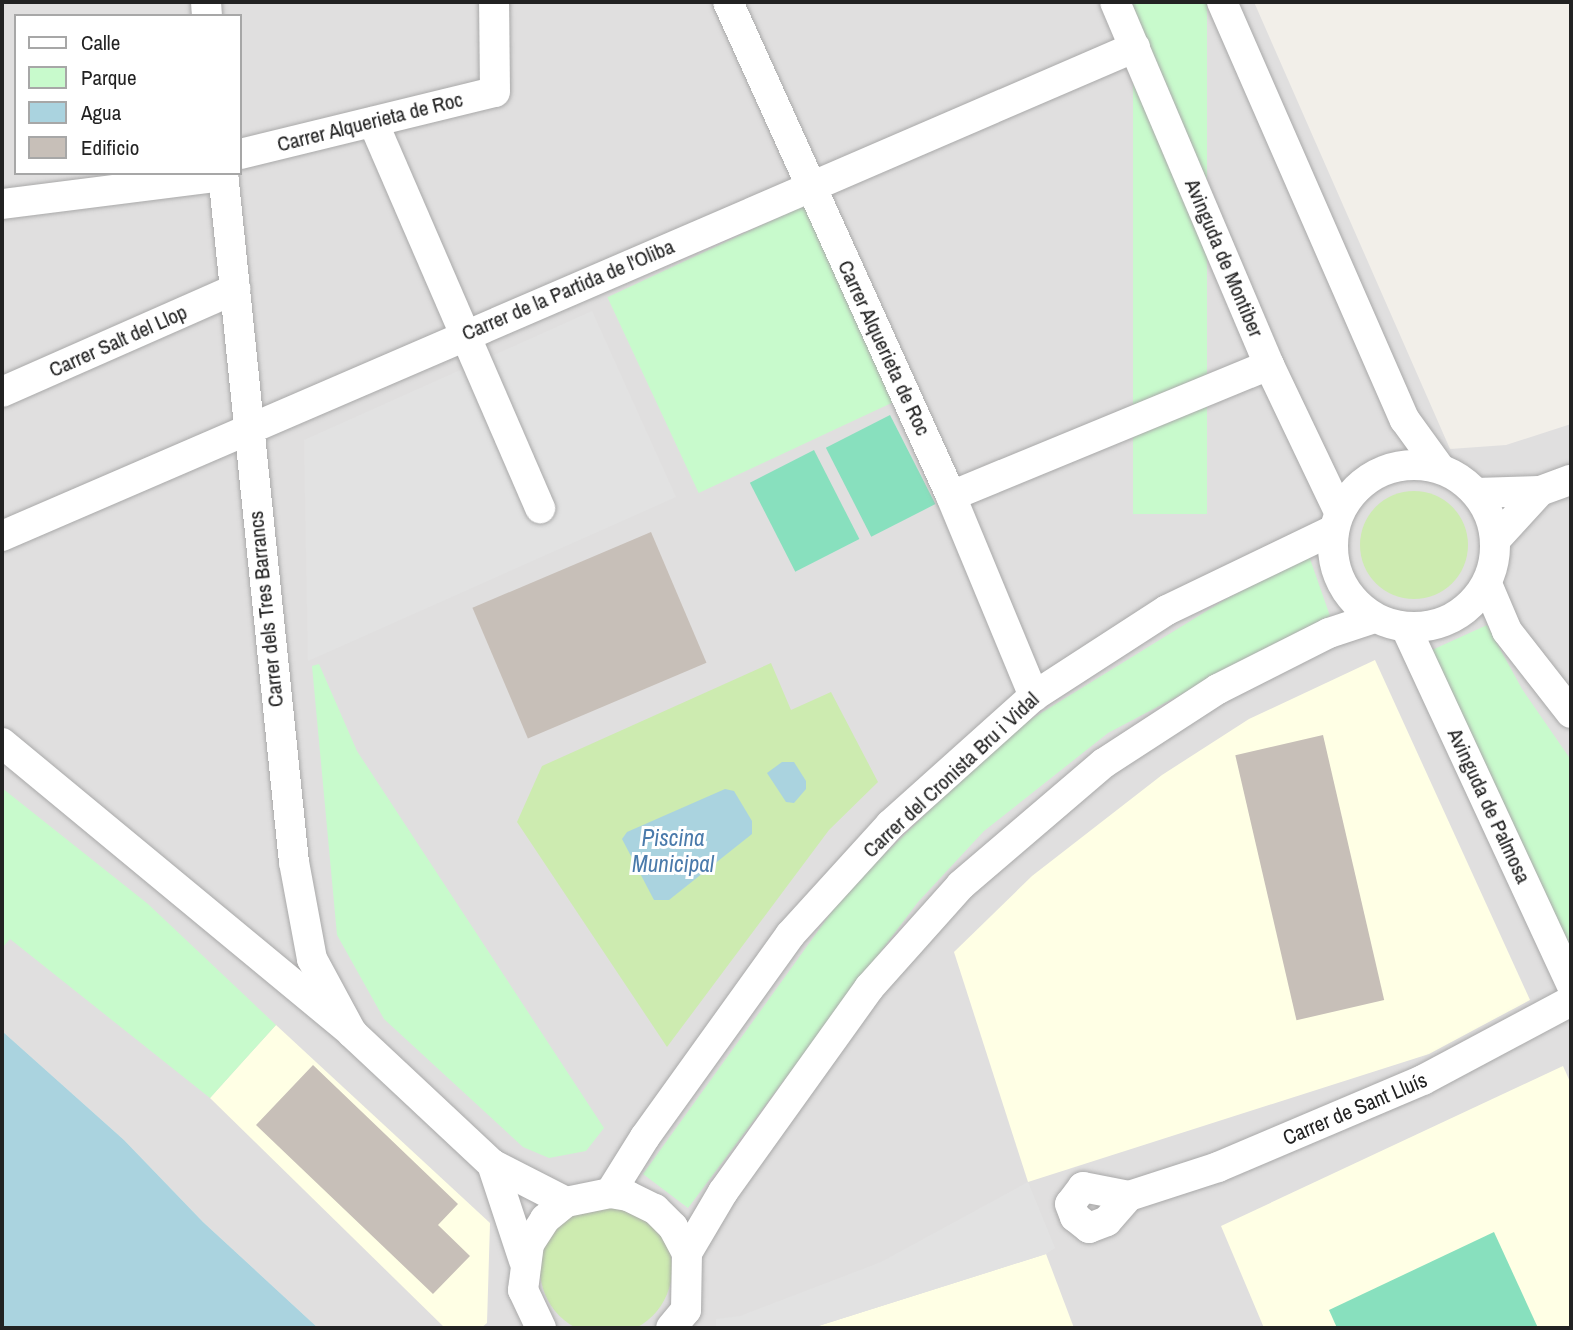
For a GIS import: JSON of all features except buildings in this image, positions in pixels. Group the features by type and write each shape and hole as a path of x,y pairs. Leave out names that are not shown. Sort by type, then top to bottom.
{"street":[{"name":"Carrer Alquerieta de Roc","path":"242,164 373,121 495,92 494,2"},
{"name":"Carrer Alquerieta de Roc","path":"728,2 951,496 1034,696"},
{"name":"Avinguda de Montiber","path":"1115,2 1336,521"},
{"path":"1222,2 1405,420 1439,467 1476,493 1490,514 1496,539 1487,584 1453,619 1406,628 1374,618 1349,595 1334,564 1336,521 1363,481 1399,465 1439,467"},
{"name":"Carrer de la Partida de l'Oliba","path":"2,536 463,334 1135,47"},
{"path":"373,121 540,508"},
{"name":"Carrer Alquerieta de Roc","path":"2,204 185,175"},
{"name":"Carrer dels Tres Barrancs","path":"229,175 246,428 294,862 312,959 352,1033"},
{"name":"Carrer Salt del Llop","path":"2,392 235,289"},
{"path":"951,496 1269,365"},
{"path":"1476,493 1539,491 1571,480"},
{"path":"1496,539 1539,491"},
{"name":"Carrer del Cronista Bru i Vidal","path":"610,1193 645,1136 790,935 890,825 1034,696 1167,610 1336,521"},
{"path":"1487,584 1507,631 1571,713"},
{"path":"682,1322 687,1253 723,1192 869,988 961,885 1104,763 1195,704 1329,634 1374,618"},
{"name":"Avinguda de Palmosa","path":"1406,628 1571,984"},
{"path":"2,743 352,1033 492,1164 566,1202"},
{"name":"Carrer de Sant Lluís","path":"1129,1196 1218,1167 1423,1080 1571,1001"},
{"path":"492,1164 524,1261 523,1290 531,1323"},
{"path":"524,1261 545,1219 566,1202 610,1193 628,1196 655,1209 673,1227 687,1253"}],"shaded area":[{"path":"2,2 1254,2 1450,449 1506,445 1571,424 1571,1328 318,1328 203,1222 124,1140 2,1031"},
{"path":"592,311 676,497 308,661 304,440"},
{"path":"1375,660 1530,1000 1429,1054 1028,1182 954,952 1032,876 1162,775 1249,719"},
{"path":"276,1025 490,1223 487,1323 481,1328 445,1328 210,1098"},
{"path":"1563,1066 1571,1084 1571,1328 1264,1328 1221,1226"},
{"path":"1028,1182 1055,1248 1046,1254 812,1328 716,1328 716,1319 740,1316 881,1262"},
{"path":"1046,1254 1074,1328 812,1328"}],"green space":[{"path":"1133,2 1207,2 1207,514 1133,514"},
{"path":"805,205 896,401 699,493 607,297"},
{"path":"890,415 935,504 871,537 826,448"},
{"path":"814,450 859,539 795,572 750,483"},
{"path":"1414,491 1435,495 1452,507 1464,524 1468,545 1464,566 1452,583 1435,595 1414,599 1393,595 1376,583 1364,566 1360,545 1364,524 1376,507 1393,495"},
{"path":"1309,556 1330,616 1108,733 984,831 918,902 688,1208 643,1174 846,892 1007,734 1226,599"},
{"path":"1487,625 1522,689 1571,760 1571,953 1432,650"},
{"path":"771,663 791,710 831,692 878,782 829,830 667,1047 517,822 542,766"},
{"path":"319,664 357,751 604,1128 586,1151 549,1158 523,1147 384,1019 337,935 312,666"},
{"path":"2,788 148,904 276,1025 210,1098 10,939 2,948"},
{"path":"593,1204 619,1204 643,1214 661,1232 671,1256 671,1282 661,1306 643,1324 628,1331 584,1331 569,1324 551,1306 541,1282 541,1256 551,1232 569,1214"},
{"path":"1494,1232 1538,1328 1337,1328 1329,1310"}],"water":[{"path":"782,762 794,762 806,781 806,789 794,803 786,802 767,773"},
{"name":"Piscina Municipal","path":"725,789 734,791 752,821 752,834 669,900 654,900 622,839 627,832"},
{"path":"2,1031 124,1140 203,1222 318,1328 2,1328"}]}
